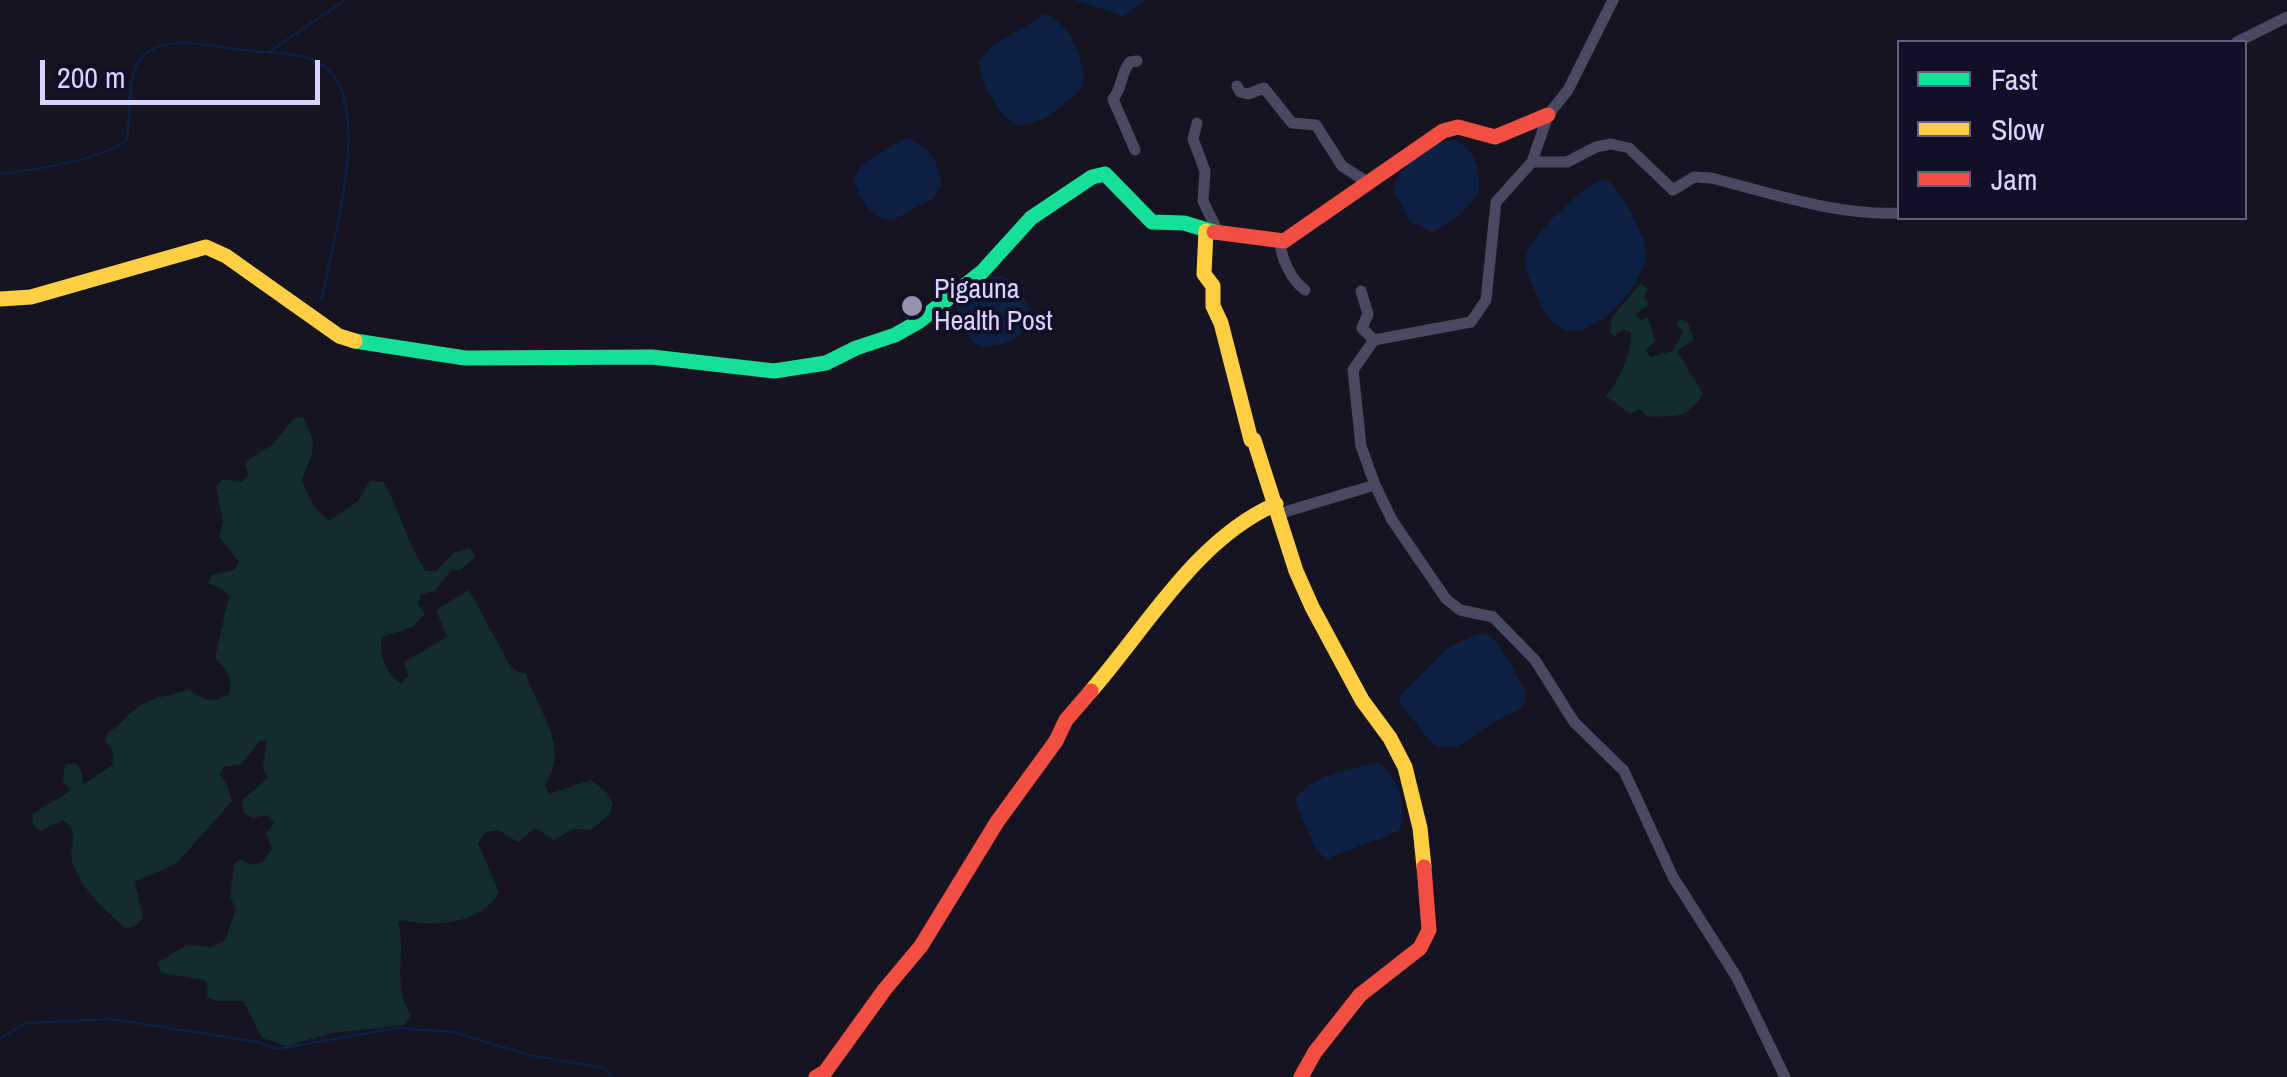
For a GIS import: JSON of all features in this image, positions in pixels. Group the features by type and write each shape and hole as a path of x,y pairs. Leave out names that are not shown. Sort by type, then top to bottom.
{"street":[{"path":"1613,0 1568,90 1548,115 1532,162 1496,202 1486,300 1471,322 1374,340 1353,370 1361,446 1392,520 1446,599 1460,610 1494,618 1535,660 1574,722 1624,771 1673,877 1744,990 1784,1077"},
{"path":"2240,40 2287,17"},
{"path":"1135,150 1113,99 1120,91 1124,69 1137,60"},
{"path":"1238,86 1240,92 1248,94 1264,88 1292,123 1316,125 1342,166 1367,182"},
{"path":"0,299 98,280 206,247 226,256 338,336 357,344 466,358 652,358 774,372 826,363 918,322 982,272 1031,218 1092,178 1105,174 1152,222 1184,223 1212,232 1280,241 1298,234 1443,131 1458,127 1494,137 1548,115"},
{"path":"1197,123 1193,139 1205,171 1203,201 1212,232 1204,274 1213,286 1212,306 1222,322 1251,440 1312,607 1362,700 1390,738 1405,767 1420,828 1429,930 1420,948 1360,995 1315,1052 1301,1077"},
{"path":"1532,162 1567,162 1611,144 1629,148 1673,190 1694,177 1711,178 1809,203 1897,213"},
{"path":"1280,241 1280,254 1298,286 1305,290"},
{"path":"1361,291 1368,314 1362,328 1374,340"},
{"path":"816,1077 825,1072 921,946 1066,720 1093,693 1180,579 1251,515 1375,485"}],"green space":[{"path":"1641,283 1647,288 1644,298 1649,304 1635,315 1641,320 1648,317 1655,341 1646,350 1650,357 1673,351 1683,332 1676,324 1680,319 1688,323 1694,340 1677,351 1703,394 1691,409 1679,415 1647,417 1640,409 1631,414 1605,396 1627,358 1631,332 1623,329 1615,336 1610,333 1612,317"},
{"path":"303,417 313,444 302,481 314,507 329,521 358,501 370,481 383,482 426,571 436,571 455,552 470,549 476,556 461,570 451,570 435,591 421,594 418,604 425,614 412,627 382,637 383,657 392,675 401,684 408,676 404,662 447,637 436,610 469,590 508,662 526,674 550,729 555,757 545,786 549,794 591,780 607,793 613,804 610,814 591,830 573,829 554,840 535,828 518,842 498,830 486,832 478,843 499,893 491,903 455,921 398,922 400,981 411,1015 404,1025 332,1033 286,1046 262,1038 243,1001 207,997 204,980 161,973 157,963 187,945 212,947 225,940 236,909 230,897 234,864 240,859 252,865 264,861 272,848 266,834 274,823 267,815 252,818 244,813 242,800 268,778 263,768 267,740 260,741 241,764 223,767 220,775 232,801 177,863 135,882 143,917 137,925 125,928 82,883 73,864 72,829 62,820 40,831 33,825 32,815 70,790 63,782 65,765 76,763 83,785 112,765 114,753 105,740 107,733 141,705 188,689 208,699 229,694 228,674 215,658 229,596 208,583 212,575 234,570 239,562 219,537 223,522 216,486 223,479 241,482 248,475 245,462 272,445 293,419"}],"water":[{"path":"1074,0 1146,0 1123,16"},
{"path":"1045,14 1069,34 1082,65 1084,85 1044,118 1016,125 991,97 979,61 992,46"},
{"path":"905,138 931,156 939,170 941,186 932,199 891,221 871,211 853,180 861,166"},
{"path":"1453,140 1467,148 1476,162 1478,194 1458,217 1432,232 1410,221 1393,190 1401,172 1416,157"},
{"path":"1602,180 1609,181 1638,226 1645,247 1644,267 1629,293 1605,317 1580,330 1568,331 1553,323 1543,309 1527,271 1526,255 1559,212"},
{"path":"1001,276 1022,295 1032,322 1011,340 982,347 963,328 956,301 977,284"},
{"path":"1480,633 1490,635 1496,642 1527,693 1522,708 1461,744 1449,748 1433,745 1399,697 1449,647"},
{"path":"1378,762 1391,776 1402,803 1399,831 1326,859 1315,848 1295,801 1320,779"}],"waterway":[{"path":"0,174 86,158 127,139 133,75 141,58 155,48 192,43 269,52 345,0"},
{"path":"270,52 309,58 323,65 341,90 347,116 345,179 322,298"},
{"path":"0,1038 26,1023 112,1019 258,1042 276,1049 398,1028 453,1032 529,1055 605,1068 612,1077"}],"traffic: fast":[{"path":"355,341 465,358 652,357 774,371 826,363 918,322 982,272 1031,218 1092,177 1105,174 1152,222 1184,223 1214,232"}],"traffic: slow":[{"path":"1206,231 1204,274 1213,286 1213,306 1221,323 1251,440 1312,607 1362,700 1390,738 1405,767 1420,828 1424,867"},
{"path":"0,299 31,297 206,247 226,256 339,336 355,341"},
{"path":"1091,691 1197,562 1247,519 1276,504"}],"traffic: jam":[{"path":"1214,232 1284,241 1443,131 1458,127 1495,137 1548,115"},
{"path":"816,1077 825,1072 921,946 997,822 1056,741 1066,720 1091,691"},
{"path":"1301,1077 1315,1052 1360,995 1420,948 1429,930 1424,867"}],"place":[{"name":"Pigauna Health Post","path":"912,306"}]}
